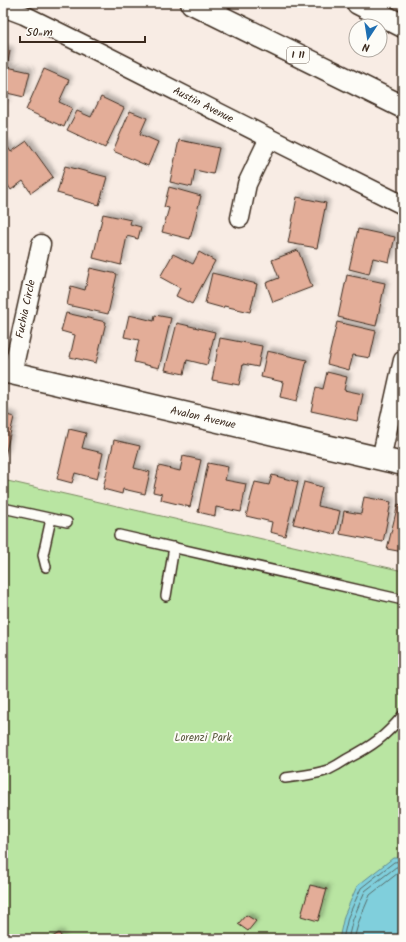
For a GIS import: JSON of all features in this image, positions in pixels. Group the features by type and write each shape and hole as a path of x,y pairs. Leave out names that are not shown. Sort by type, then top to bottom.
{"main road":[{"name":"I 11","path":"192,3 403,107"},
{"path":"358,3 403,26"},
{"name":"Avalon Avenue","path":"8,372 403,464"}],"street":[{"name":"Austin Avenue","path":"3,7 24,15 91,48 403,205"},
{"path":"240,218 247,184 269,138"},
{"name":"Fuchia Circle","path":"8,372 41,244"},
{"path":"381,459 403,360"}],"lane":[{"path":"3,508 67,522"},
{"path":"46,568 43,555 51,519"},
{"path":"119,535 403,600"},
{"path":"166,596 174,547"},
{"path":"285,778 328,770 372,746 392,729 403,715"}],"green space":[{"name":"Lorenzi Park","path":"3,480 403,571 403,939 3,939"}],"water":[{"path":"393,858 403,858 403,939 339,939 344,916 357,886"}],"building":[{"path":"3,49 10,51 7,67 30,72 24,97 7,93 5,105 3,104"},
{"path":"44,69 69,80 59,102 72,108 64,127 26,110"},
{"path":"101,97 124,108 105,148 67,130 77,111 91,117"},
{"path":"130,111 147,118 140,134 158,142 148,166 113,151"},
{"path":"179,140 219,148 213,174 195,170 192,187 170,182"},
{"path":"27,141 53,177 31,193 23,181 11,190 3,178 3,144 5,143 11,152"},
{"path":"65,166 107,177 99,205 57,193"},
{"path":"169,187 201,196 190,239 162,232 169,208 164,207"},
{"path":"297,197 326,203 317,248 288,243"},
{"path":"103,214 131,220 130,224 141,227 138,239 127,236 121,265 93,258"},
{"path":"358,229 395,237 389,262 373,258 369,274 349,269"},
{"path":"298,250 312,287 273,302 266,283 279,278 272,260"},
{"path":"199,252 215,261 192,304 176,296 180,288 160,277 173,254 193,264"},
{"path":"90,268 117,274 108,314 67,305 71,286 85,290"},
{"path":"212,273 257,284 250,312 224,306 223,308 205,303"},
{"path":"347,275 385,283 376,326 338,317"},
{"path":"66,313 106,322 96,363 70,357 75,335 61,331"},
{"path":"129,315 154,321 155,315 171,318 159,368 134,362 139,340 124,337"},
{"path":"337,322 376,331 370,358 353,355 349,370 327,364"},
{"path":"177,323 215,332 207,365 187,360 184,374 165,370"},
{"path":"220,338 262,346 258,367 243,364 239,385 212,380"},
{"path":"267,351 307,360 297,401 280,397 283,382 261,377"},
{"path":"327,372 347,377 344,390 363,394 357,421 311,411 316,387 323,389"},
{"path":"3,414 14,417 5,456 3,455"},
{"path":"69,429 86,433 82,448 103,453 97,479 75,473 72,483 57,479"},
{"path":"114,440 140,446 134,468 150,472 145,494 123,489 122,494 103,489"},
{"path":"183,456 201,460 190,507 161,500 162,494 153,492 159,466 180,471"},
{"path":"208,463 228,467 225,480 246,484 241,512 216,507 215,516 198,512"},
{"path":"272,475 298,482 285,536 270,532 272,522 246,516 255,482 269,485"},
{"path":"304,482 322,487 318,506 340,511 335,534 293,524"},
{"path":"364,497 391,502 383,542 340,534 344,511 361,514"},
{"path":"398,504 403,506 403,552 387,549"},
{"path":"310,885 327,889 318,921 301,916"},
{"path":"246,915 256,921 248,931 238,924"},
{"path":"59,933 63,939 49,939"}]}
